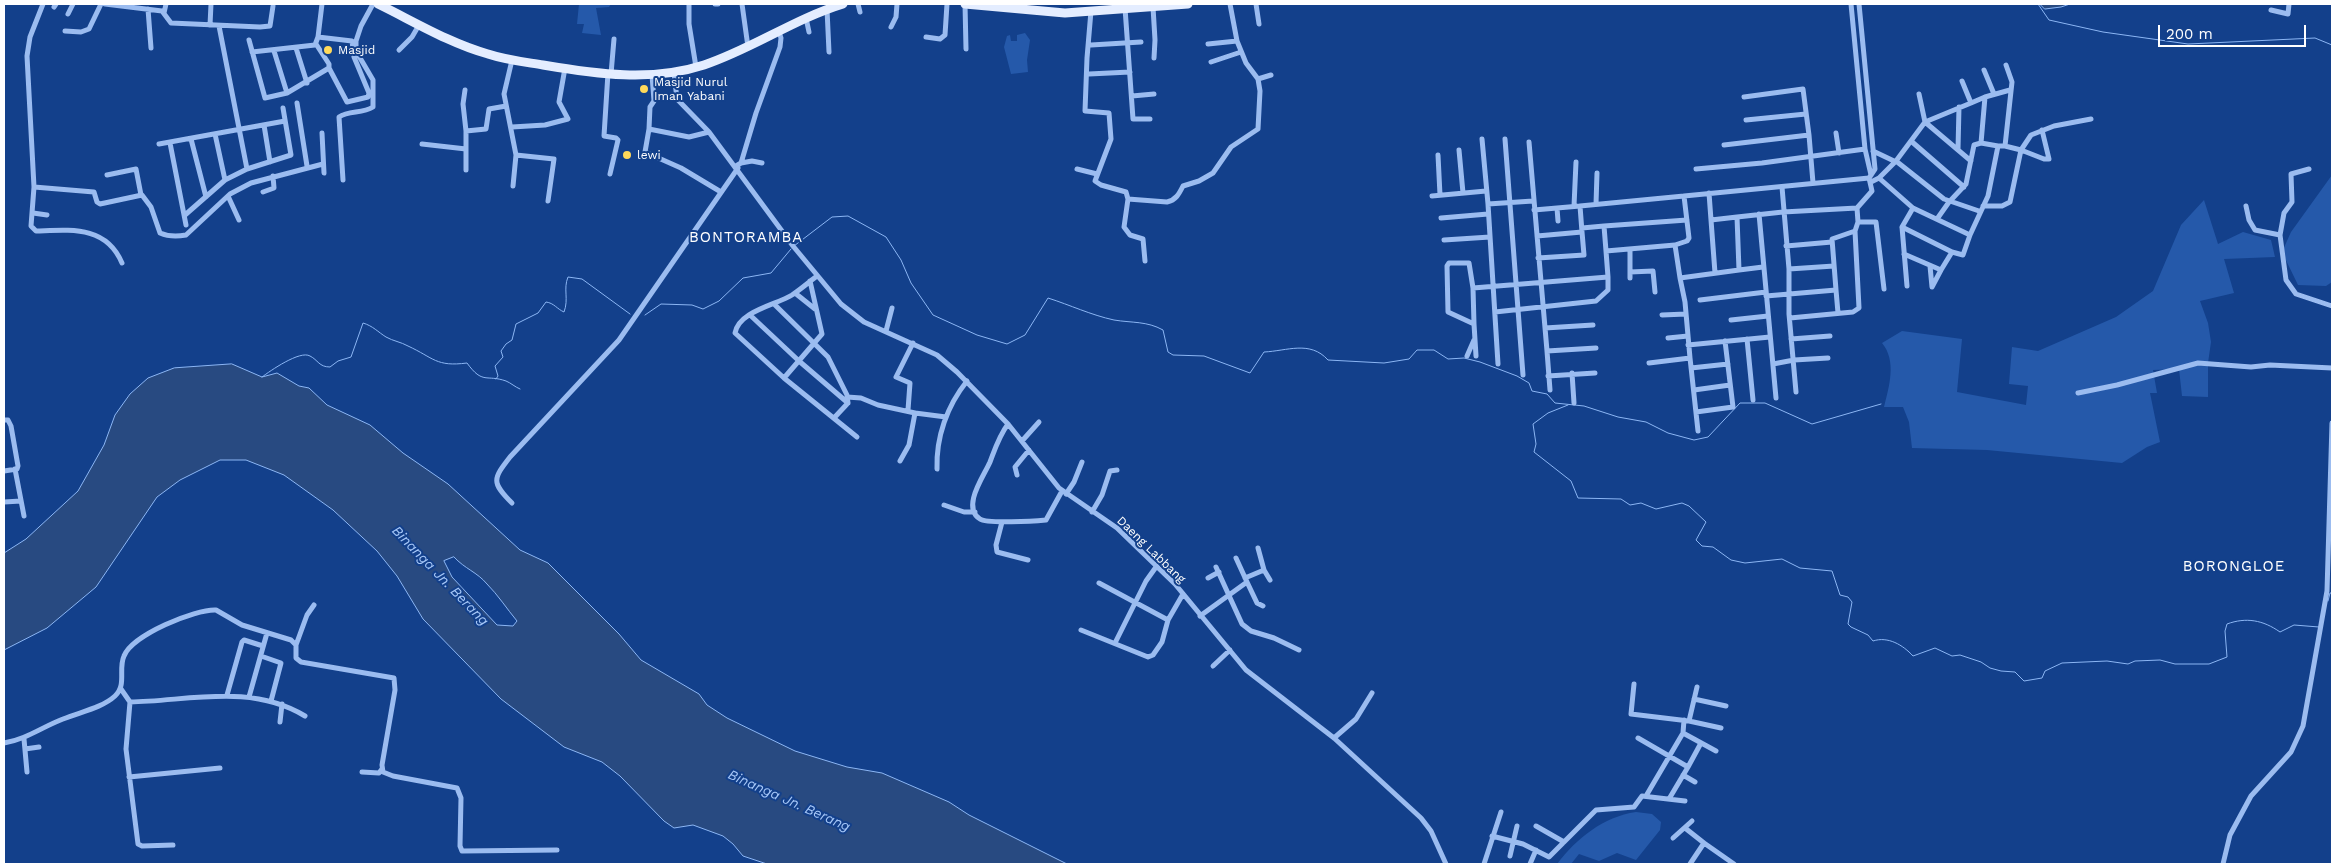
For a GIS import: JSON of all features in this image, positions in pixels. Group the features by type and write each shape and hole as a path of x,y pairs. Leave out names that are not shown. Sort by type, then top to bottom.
{"main road":[{"path":"378,4 418,25 472,49 512,60 610,73 652,75 674,73 726,57 806,18 843,4"},
{"path":"965,4 1072,8 1091,12 1183,4"}],"street":[{"path":"43,4 30,37 28,56 34,187 31,226 34,230 57,229 89,232 112,247 122,264"},
{"path":"68,14 73,4"},
{"path":"65,31 81,32 89,29 101,4"},
{"path":"105,4 148,9 164,13 171,22 218,26 266,27 270,26 273,6"},
{"path":"164,13 166,4"},
{"path":"210,25 211,4"},
{"path":"318,37 352,42 354,57 370,93 368,97 347,102 329,64 316,44 322,4"},
{"path":"343,180 339,117 348,112 365,111 373,107 373,80 356,51 356,41 361,26 374,4"},
{"path":"689,4 688,24 696,67"},
{"path":"742,4 748,46"},
{"path":"858,4 860,12"},
{"path":"891,28 896,17 897,4"},
{"path":"926,37 940,39 945,35 947,4"},
{"path":"965,4 966,49"},
{"path":"1128,199 1172,201 1177,197 1183,186 1199,181 1213,173 1231,147 1258,129 1260,91 1258,79 1246,63 1241,52 1230,4"},
{"path":"1256,4 1260,24"},
{"path":"1711,220 1758,214 1857,208 1872,191 1865,149 1851,4"},
{"path":"1859,4 1875,169 1870,178"},
{"path":"2271,10 2288,14 2290,4"},
{"path":"1153,6 1154,58"},
{"path":"1126,8 1133,119 1150,119"},
{"path":"148,9 151,48"},
{"path":"827,9 829,52"},
{"path":"1091,12 1085,111 1109,113 1111,139 1097,174 1097,183 1126,192 1128,199 1124,227 1130,234 1143,239 1144,261"},
{"path":"806,18 809,32"},
{"path":"399,50 412,37 418,25"},
{"path":"218,26 247,169"},
{"path":"512,503 498,486 496,482 497,474 517,449 619,340 738,166 780,47 781,38 779,32"},
{"path":"610,174 618,140 604,136 614,39"},
{"path":"249,40 263,96 270,98 287,93 330,68"},
{"path":"1208,44 1237,41"},
{"path":"1091,45 1141,42"},
{"path":"252,52 274,51 316,44"},
{"path":"296,48 307,83"},
{"path":"274,51 287,93"},
{"path":"1211,62 1241,52"},
{"path":"512,60 504,86 516,155 513,186"},
{"path":"2005,146 2012,82 2006,65"},
{"path":"512,127 546,125 568,119 559,102 564,68"},
{"path":"1984,70 1994,94"},
{"path":"1089,74 1130,72"},
{"name":"Daeng Labbang","path":"674,73 677,99 738,166 793,246 850,312 864,322 937,355 967,382 1008,424 1049,479 1064,493 1117,528 1183,594 1253,677 1334,738 1387,785 1426,824 1446,864"},
{"path":"1258,79 1271,74"},
{"path":"652,75 654,101 650,106 649,128 644,152 681,168 720,192"},
{"path":"1962,81 1971,103"},
{"path":"1744,97 1803,88 1813,183"},
{"path":"465,90 463,104 466,131 466,170"},
{"path":"1878,178 1895,161 1925,122 1985,97 2010,90"},
{"path":"1132,96 1154,94"},
{"path":"1919,94 1925,122 1970,161"},
{"path":"1981,143 1985,97"},
{"path":"297,103 308,166"},
{"path":"466,131 486,129 489,109 506,106"},
{"path":"1958,149 1959,107"},
{"path":"185,215 225,180 247,169 292,154 283,108"},
{"path":"1746,120 1806,114"},
{"path":"1873,151 1895,161 1950,201 1968,209 2002,206 2010,202 2021,150 2029,136 2042,130 2090,119"},
{"path":"158,144 285,120"},
{"path":"264,125 270,162"},
{"path":"649,128 686,136 706,133"},
{"path":"1937,219 1950,201 1964,187 1974,145 1981,143 2005,146 2048,159 2042,130"},
{"path":"322,133 324,173"},
{"path":"1836,133 1839,153"},
{"path":"215,134 225,180"},
{"path":"1724,145 1808,135"},
{"path":"191,139 206,197"},
{"path":"1482,139 1498,364"},
{"path":"1505,139 1523,375"},
{"path":"1911,141 1964,187"},
{"path":"1529,142 1550,390"},
{"path":"170,143 186,225"},
{"path":"422,144 466,149"},
{"path":"1902,227 1952,252 1963,255 1988,196 1998,146"},
{"path":"1696,169 1865,149"},
{"path":"1459,150 1463,193"},
{"path":"516,155 554,158 548,201"},
{"path":"1438,155 1440,195"},
{"path":"738,166 752,161 762,163"},
{"path":"1574,206 1576,162"},
{"path":"34,187 94,192 97,202 100,204 141,195 146,198 151,207 160,234 168,237 186,235 228,196 251,183 308,166 323,164"},
{"path":"2309,168 2290,174 2292,202 2284,214 2280,235 2286,280 2292,290 2302,297 2332,306"},
{"path":"107,175 135,169 141,195"},
{"path":"1077,169 1097,174"},
{"path":"1596,204 1598,173"},
{"path":"263,192 274,188 273,176"},
{"path":"1534,210 1878,178 1912,208 1970,235"},
{"path":"1782,187 1786,246 1790,270 1790,318 1796,392"},
{"path":"1432,196 1486,191"},
{"path":"1709,193 1715,273"},
{"path":"228,196 239,220"},
{"path":"1606,251 1675,245 1689,240 1684,196"},
{"path":"1488,204 1533,201"},
{"path":"1538,258 1584,255 1580,206"},
{"path":"2246,206 2249,220 2255,230 2280,235"},
{"path":"1557,208 1558,221"},
{"path":"1790,318 1853,312 1859,307 1855,231 1858,222 1857,208"},
{"path":"1907,286 1902,227 1912,208"},
{"path":"33,213 47,215"},
{"path":"1441,218 1488,214"},
{"path":"1758,214 1776,398"},
{"path":"1737,217 1739,270"},
{"path":"1536,236 1604,226 1687,220"},
{"path":"1858,222 1876,222 1884,289"},
{"path":"1495,312 1596,301 1608,290 1604,226"},
{"path":"1838,313 1832,242 1834,237 1855,231"},
{"path":"1444,240 1490,237"},
{"path":"1786,246 1832,242"},
{"path":"1675,245 1686,314 1698,431"},
{"path":"1630,249 1630,275 1653,271 1655,292"},
{"path":"1930,266 1932,287 1952,252"},
{"path":"1904,254 1941,270"},
{"path":"1474,324 1448,312 1448,264 1468,262 1473,288 1476,356"},
{"path":"1790,270 1834,266"},
{"path":"1680,278 1763,268"},
{"path":"817,276 795,293 750,315 739,325 735,333 784,378 857,437"},
{"path":"1473,288 1608,277"},
{"path":"784,378 822,331 815,309 810,281"},
{"path":"1700,300 1836,290"},
{"path":"795,293 815,309"},
{"path":"774,304 815,342 828,357 847,400"},
{"path":"886,331 892,308"},
{"path":"1662,316 1686,314"},
{"path":"750,315 799,361 847,400"},
{"path":"1731,320 1768,316"},
{"path":"1545,328 1593,325"},
{"path":"1668,338 1688,336"},
{"path":"1792,339 1830,336"},
{"path":"1467,356 1476,337"},
{"path":"1688,345 1770,337"},
{"path":"1747,339 1753,400"},
{"path":"1696,412 1733,407 1725,342"},
{"path":"908,410 910,383 896,377 913,343"},
{"path":"1546,351 1596,348"},
{"path":"1649,363 1690,358"},
{"path":"1773,364 1794,360 1828,358"},
{"path":"2078,393 2118,385 2198,362 2252,367 2270,365 2332,368"},
{"path":"1691,368 1728,364"},
{"path":"1572,373 1574,403"},
{"path":"1548,376 1595,373"},
{"path":"937,469 938,449 946,418 952,402 967,382"},
{"path":"1694,390 1730,385"},
{"path":"834,418 847,400 861,398 878,405 946,418"},
{"path":"900,461 909,444 915,413"},
{"path":"4,420 8,420 11,426 18,466 15,469 24,516"},
{"path":"1022,441 1039,422"},
{"path":"2223,864 2228,842 2250,796 2262,781 2289,755 2303,726 2327,590 2332,483 2332,423"},
{"path":"1008,424 996,443 976,492 973,504 975,512 982,520 1002,522 1046,520 1064,493 1074,482 1082,462"},
{"path":"1017,475 1015,467 1029,450"},
{"path":"4,471 15,469"},
{"path":"1092,512 1102,495 1109,473 1112,470 1116,470"},
{"path":"4,502 21,501"},
{"path":"944,505 964,512 975,512"},
{"path":"1002,522 996,545 997,552 1028,560"},
{"path":"1258,548 1264,570 1270,580"},
{"path":"1236,558 1256,603 1264,606"},
{"path":"1115,643 1156,566"},
{"path":"1208,578 1217,569 1238,616 1246,628 1298,650"},
{"path":"1200,616 1246,580 1264,570"},
{"path":"1099,583 1168,620"},
{"path":"1081,630 1150,656 1162,642 1168,620 1183,594"},
{"path":"314,605 308,614 296,645 295,657 302,662 394,678 395,690 389,714 382,769 379,773 362,772"},
{"path":"173,845 139,845 129,777 126,736 130,702 121,689 122,659 128,648 144,637 187,616 216,610 242,625 291,640 296,645"},
{"path":"249,697 267,633"},
{"path":"226,695 242,642 244,640 263,646"},
{"path":"1213,666 1230,650"},
{"path":"261,656 281,663 271,701"},
{"path":"1634,684 1631,714 1687,721 1721,728"},
{"path":"1646,796 1683,733 1697,687"},
{"path":"4,743 24,739 60,720 105,702 115,696 121,689"},
{"path":"1334,738 1356,719 1372,693"},
{"path":"130,702 226,695 271,701 282,704 305,716"},
{"path":"1694,699 1726,706"},
{"path":"280,722 282,704"},
{"path":"1683,733 1716,751"},
{"path":"1638,738 1688,767"},
{"path":"24,739 27,772"},
{"path":"1669,799 1701,743"},
{"path":"25,749 39,747"},
{"path":"129,777 220,768"},
{"path":"382,769 387,775 457,788 461,798 460,846 462,851 557,850"},
{"path":"1683,775 1696,782"},
{"path":"1492,836 1513,841 1549,857 1596,810 1634,807 1642,796 1685,801"},
{"path":"1484,864 1501,812"},
{"path":"1673,838 1692,821"},
{"path":"1510,856 1517,826"},
{"path":"1536,826 1564,842"},
{"path":"1685,828 1734,864"},
{"path":"1692,864 1704,843"},
{"path":"1530,864 1536,850"}],"shaded area":[{"path":"579,4 611,4 609,7 596,8 601,35 582,33 584,24 577,24"},
{"path":"1025,33 1030,40 1027,60 1028,72 1011,74 1004,47 1007,36 1010,35 1011,41 1017,41 1017,35"},
{"path":"2332,175 2332,282 2326,286 2298,285 2282,252 2291,232"},
{"path":"2204,200 2218,244 2243,232 2271,240 2275,257 2224,259 2234,293 2200,301 2208,323 2211,342 2208,363 2208,397 2182,396 2179,369 2153,370 2157,393 2150,393 2160,442 2147,447 2122,463 1987,450 1912,448 1909,422 1903,407 1884,407 1890,383 1891,366 1887,350 1882,343 1902,331 1962,339 1957,392 2026,405 2028,386 2009,384 2012,347 2038,351 2116,317 2153,291 2181,225"},
{"path":"1636,812 1652,814 1661,822 1660,830 1636,860 1617,853 1599,861 1579,854 1571,864 1557,864 1582,837 1592,830 1613,819"}],"water":[{"path":"2040,4 2070,4 2045,9"},
{"name":"Binanga Jn. Berang","path":"232,364 262,377 277,373 299,386 309,388 327,405 370,425 403,453 448,484 520,550 548,563 619,634 641,660 699,694 707,705 727,718 795,751 847,767 882,773 949,802 969,815 1067,864 767,864 743,856 723,836 693,825 674,828 664,821 620,776 602,762 564,747 501,699 423,619 397,576 377,551 333,510 284,475 246,460 220,460 180,480 157,497 96,587 47,628 4,650 4,553 26,539 78,491 104,445 115,415 130,394 148,378 174,368","holes":["454,557 479,576 495,593 517,621 513,626 497,625 452,577 444,561"]}],"waterway":[{"path":"2038,4 2049,20 2103,32 2188,44 2315,38 2332,45"},
{"path":"794,246 832,217 848,216 886,237 901,260 911,283 933,315 977,335 1007,344 1025,335 1048,298 1105,318 1157,327 1163,330 1168,352 1173,355 1204,356 1250,373 1264,352 1306,348 1314,350 1328,360 1384,363 1409,359 1417,350 1434,350 1448,359 1464,358 1517,376 1529,383 1532,391 1547,394 1555,403 1584,406 1618,417 1646,422 1668,433 1694,440 1708,437 1740,403 1765,403 1812,424 1881,404"},
{"path":"645,315 661,304 692,305 703,309 719,301 743,278 771,273 791,249"},
{"path":"496,379 498,376 495,366 503,357 501,351 512,340 516,324 538,313 546,302 564,312 568,277 582,279 630,314"},
{"path":"262,377 285,362 299,356 310,356 326,367 351,357 363,323 373,327 386,337 436,361 448,364 467,363 481,377 506,381 520,389"},
{"path":"1568,405 1548,413 1533,424 1536,444 1534,452 1571,481 1578,498 1621,499 1630,505 1641,503 1656,509 1682,503 1689,506 1706,522 1696,540 1702,546 1713,547 1731,560 1745,563 1782,559 1800,568 1832,571 1840,595 1848,597 1852,602 1848,624 1868,635 1873,641 1895,642 1913,656 1935,648 1952,656 1960,655 1981,662 1990,668 2015,672 2024,681 2042,678 2045,671 2062,663 2107,661 2128,664 2135,661 2160,660 2175,664 2209,664 2227,657 2225,631 2227,624 2234,622 2248,620 2261,622 2280,632 2294,625 2319,627"},
{"path":"2328,601 2330,593 2332,593"}],"place":[{"name":"Masjid","path":"328,50"},
{"name":"Masjid Nurul Iman Yabani","path":"644,89"},
{"name":"lewi","path":"627,155"}],"district":[{"name":"BONTORAMBA","path":"746,238"},
{"name":"BORONGLOE","path":"2234,567"}]}
